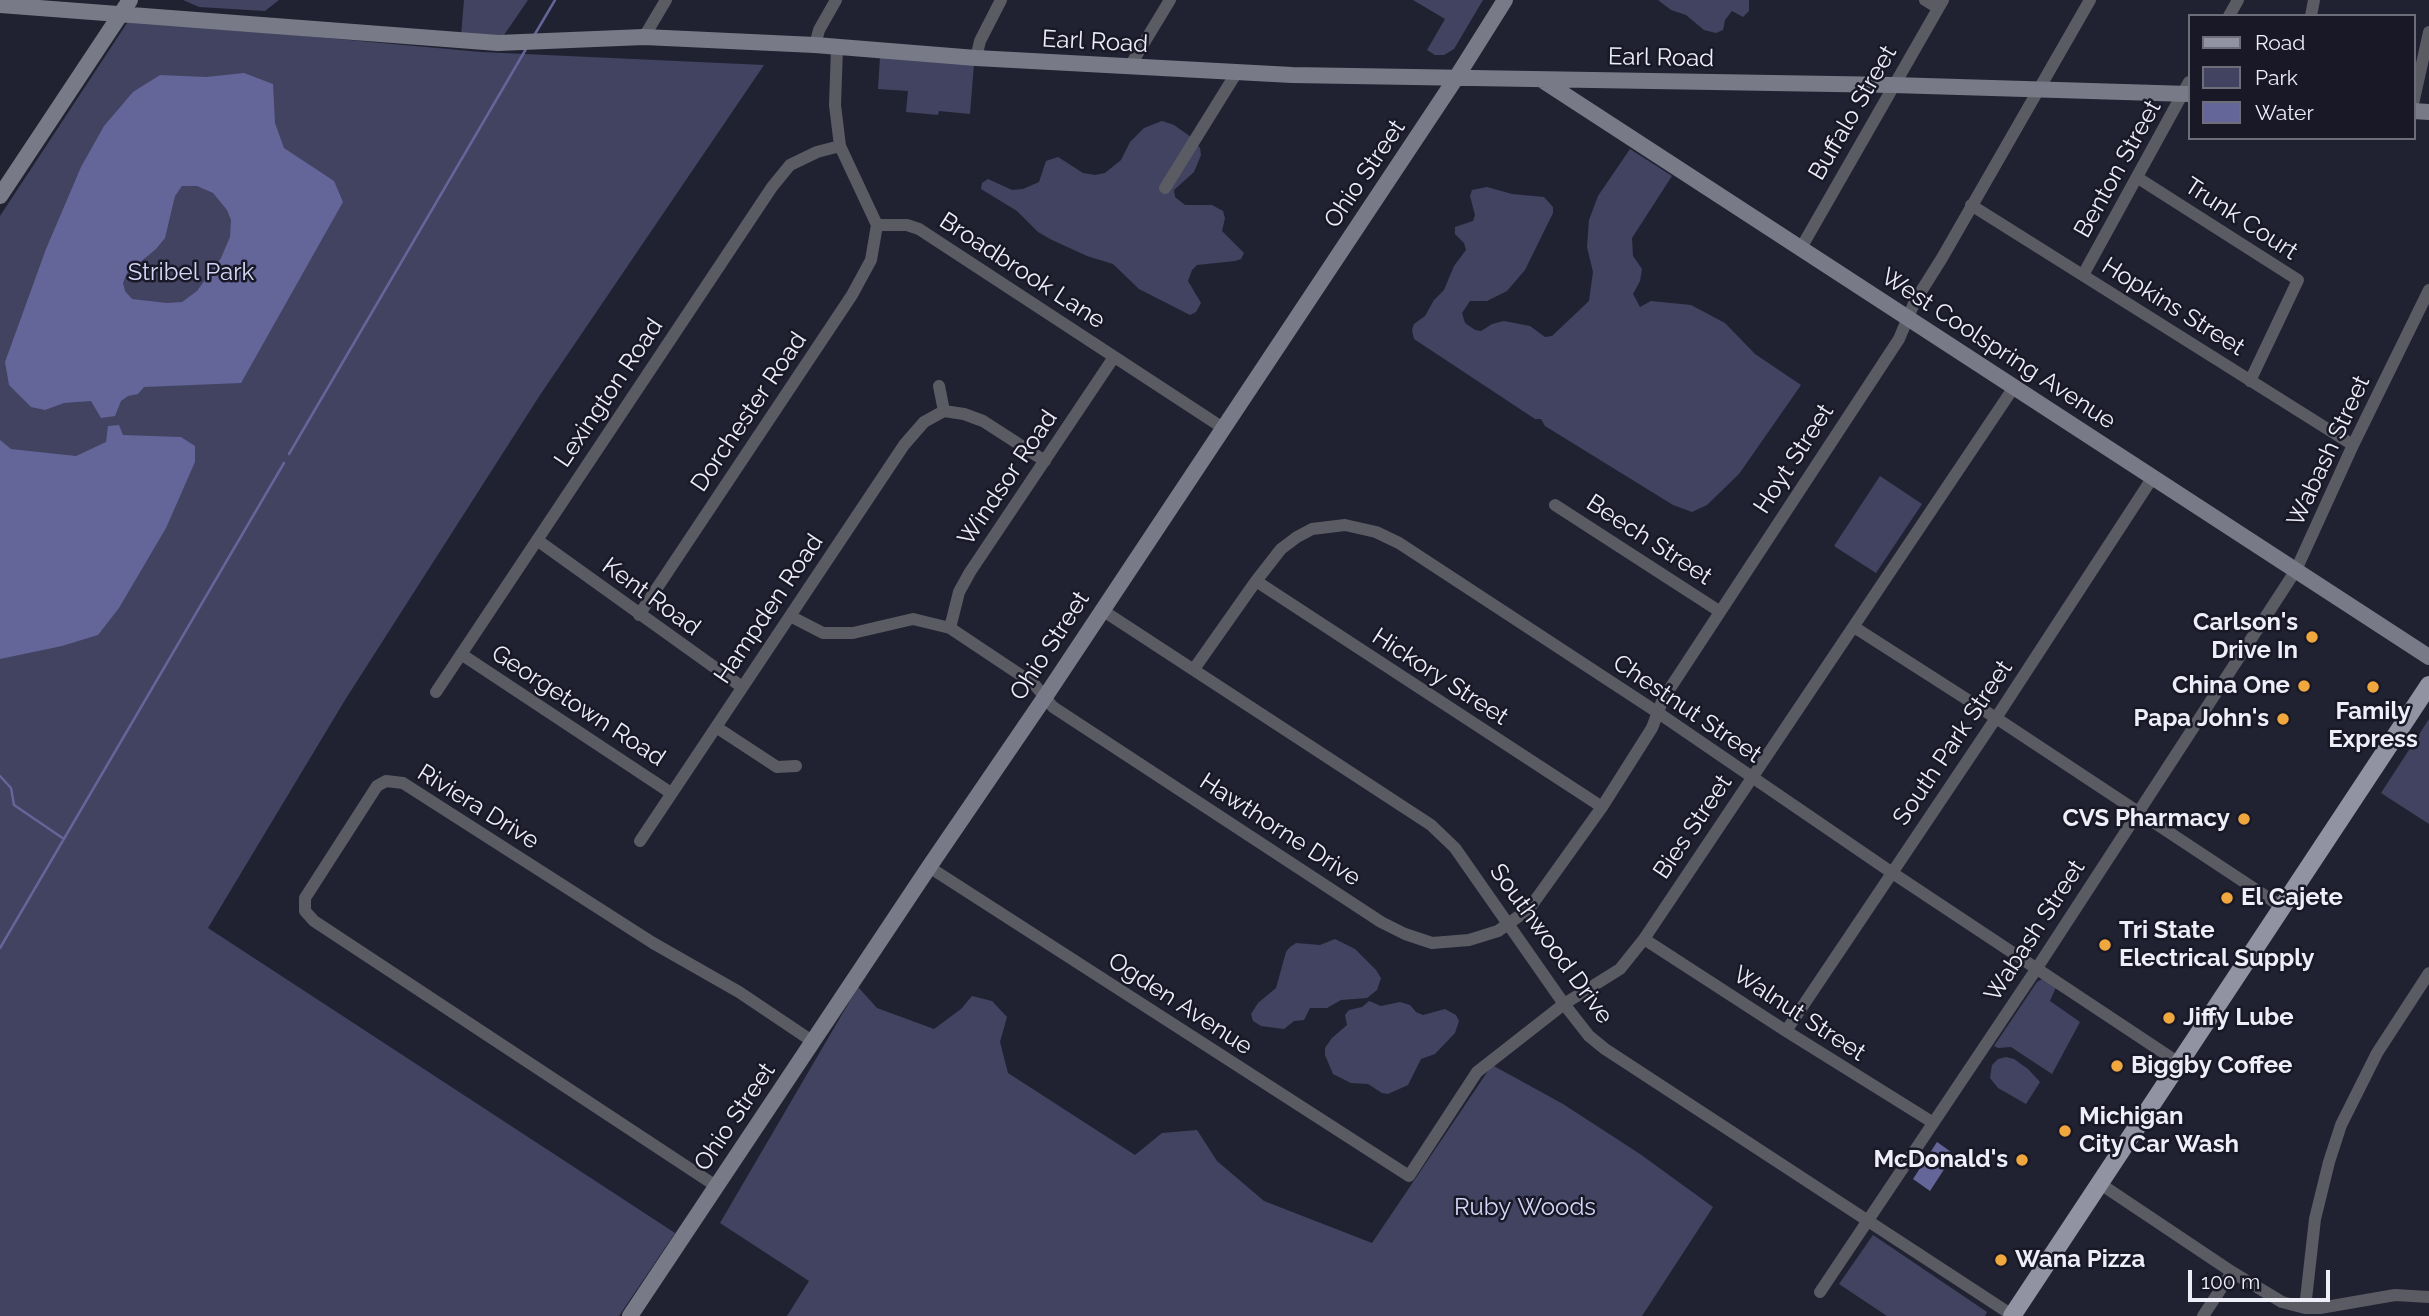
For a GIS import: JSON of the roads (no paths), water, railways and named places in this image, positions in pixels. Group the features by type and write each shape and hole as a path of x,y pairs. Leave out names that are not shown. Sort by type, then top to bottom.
{"main road":[{"path":"2012,1316 2429,685"}],"street":[{"path":"0,196 130,0"},
{"path":"644,37 666,0"},
{"path":"815,45 819,30 836,0"},
{"path":"976,58 980,41 1001,0"},
{"path":"1130,66 1170,0"},
{"name":"Ohio Street","path":"630,1316 1045,697 1506,0"},
{"path":"1925,0 1940,4"},
{"name":"Hoyt Street","path":"1509,924 1529,909 1602,807 1652,728 1663,699 1899,339 1915,301 2090,0"},
{"name":"Buffalo Street","path":"1801,248 1940,4"},
{"name":"Earl Road","path":"0,5 498,43 644,37 1237,72 2187,90"},
{"path":"2415,95 2429,32"},
{"path":"837,48 835,105 840,146 877,225"},
{"path":"1165,188 1237,72"},
{"name":"West Coolspring Avenue","path":"1542,79 2429,657"},
{"name":"Benton Street","path":"2083,275 2187,90"},
{"name":"Lexington Road","path":"436,692 772,187 790,165 817,152 840,146"},
{"name":"Trunk Court","path":"2138,178 2298,280 2250,381"},
{"name":"Hopkins Street","path":"1971,205 2353,445"},
{"name":"Broadbrook Lane","path":"877,225 907,225 919,229 1223,428"},
{"name":"Dorchester Road","path":"639,615 852,295 871,260 877,225"},
{"name":"Wabash Street","path":"1820,1292 2037,968 2296,570 2353,445 2429,290"},
{"name":"Windsor Road","path":"950,628 959,593 970,572 1114,356"},
{"path":"939,386 944,411 983,421 1045,461"},
{"name":"Bies Street","path":"1409,1176 1477,1072 1564,1004 1620,969 1644,939 2014,387"},
{"name":"Hampden Road","path":"640,841 904,445 924,422 944,411"},
{"name":"South Park Street","path":"1786,1031 1996,718 2153,477"},
{"name":"Beech Street","path":"1555,505 1719,611"},
{"name":"Chestnut Street","path":"1195,669 1256,581 1281,550 1312,529 1345,525 1376,532 1399,543 1657,712 1751,778 2179,1063"},
{"name":"Kent Road","path":"537,540 742,687"},
{"name":"Hickory Street","path":"1256,581 1602,807"},
{"name":"Southwood Drive","path":"1102,610 1430,825 1455,848 1564,1004 1589,1036 1605,1049 2012,1316"},
{"path":"790,616 823,633 853,633 913,619 950,628"},
{"path":"1854,627 2282,907"},
{"name":"Hawthorne Drive","path":"950,628 1034,684 1053,707 1381,922 1432,943 1469,940 1498,931 1509,924"},
{"name":"Georgetown Road","path":"461,654 671,793"},
{"path":"716,727 777,767 796,766"},
{"name":"Riviera Drive","path":"716,1186 314,921 305,911 305,898 377,786 386,781 403,783 653,943 739,992 813,1041"},
{"name":"Ogden Avenue","path":"929,867 1409,1176"},
{"name":"Walnut Street","path":"1644,939 1932,1122"},
{"path":"2305,1308 2315,1219 2341,1125 2377,1054 2429,973"},
{"path":"2099,1184 2272,1297 2305,1308 2331,1307 2395,1295 2429,1297"},
{"path":"2203,1316 2232,1272"}],"water":[{"path":"244,73 273,84 275,123 284,148 334,181 343,202 241,383 144,387 138,394 121,401 115,416 101,418 91,401 64,403 45,410 31,407 9,385 5,362 46,249 81,167 104,126 133,92 160,75 206,77","holes":["182,186 197,186 213,193 227,210 231,220 230,237 221,258 197,291 182,302 132,299 125,291 123,283 127,273 165,238 175,196"]},
{"path":"119,425 123,435 181,437 195,446 195,462 166,528 119,608 98,635 62,646 0,659 0,440 11,449 76,456 106,442 108,426"},
{"path":"1937,1142 1954,1154 1930,1191 1913,1179"}],"waterway":[{"path":"535,34 555,0"},
{"path":"289,454 526,49"},
{"path":"0,948 284,463"},
{"path":"0,776 11,788 14,805 64,839"}],"place":[{"name":"Carlson's Drive In","path":"2312,637"},
{"name":"China One","path":"2304,686"},
{"name":"Family Express","path":"2373,687"},
{"name":"Papa John's","path":"2283,719"},
{"name":"CVS Pharmacy","path":"2244,819"},
{"name":"El Cajete","path":"2227,898"},
{"name":"Tri State Electrical Supply","path":"2105,945"},
{"name":"Jiffy Lube","path":"2169,1018"},
{"name":"Biggby Coffee","path":"2117,1066"},
{"name":"Michigan City Car Wash","path":"2065,1131"},
{"name":"McDonald's","path":"2022,1160"},
{"name":"Wana Pizza","path":"2001,1260"}],"park label":[{"name":"Stribel Park","path":"191,273"},
{"name":"Ruby Woods","path":"1525,1208"}]}
